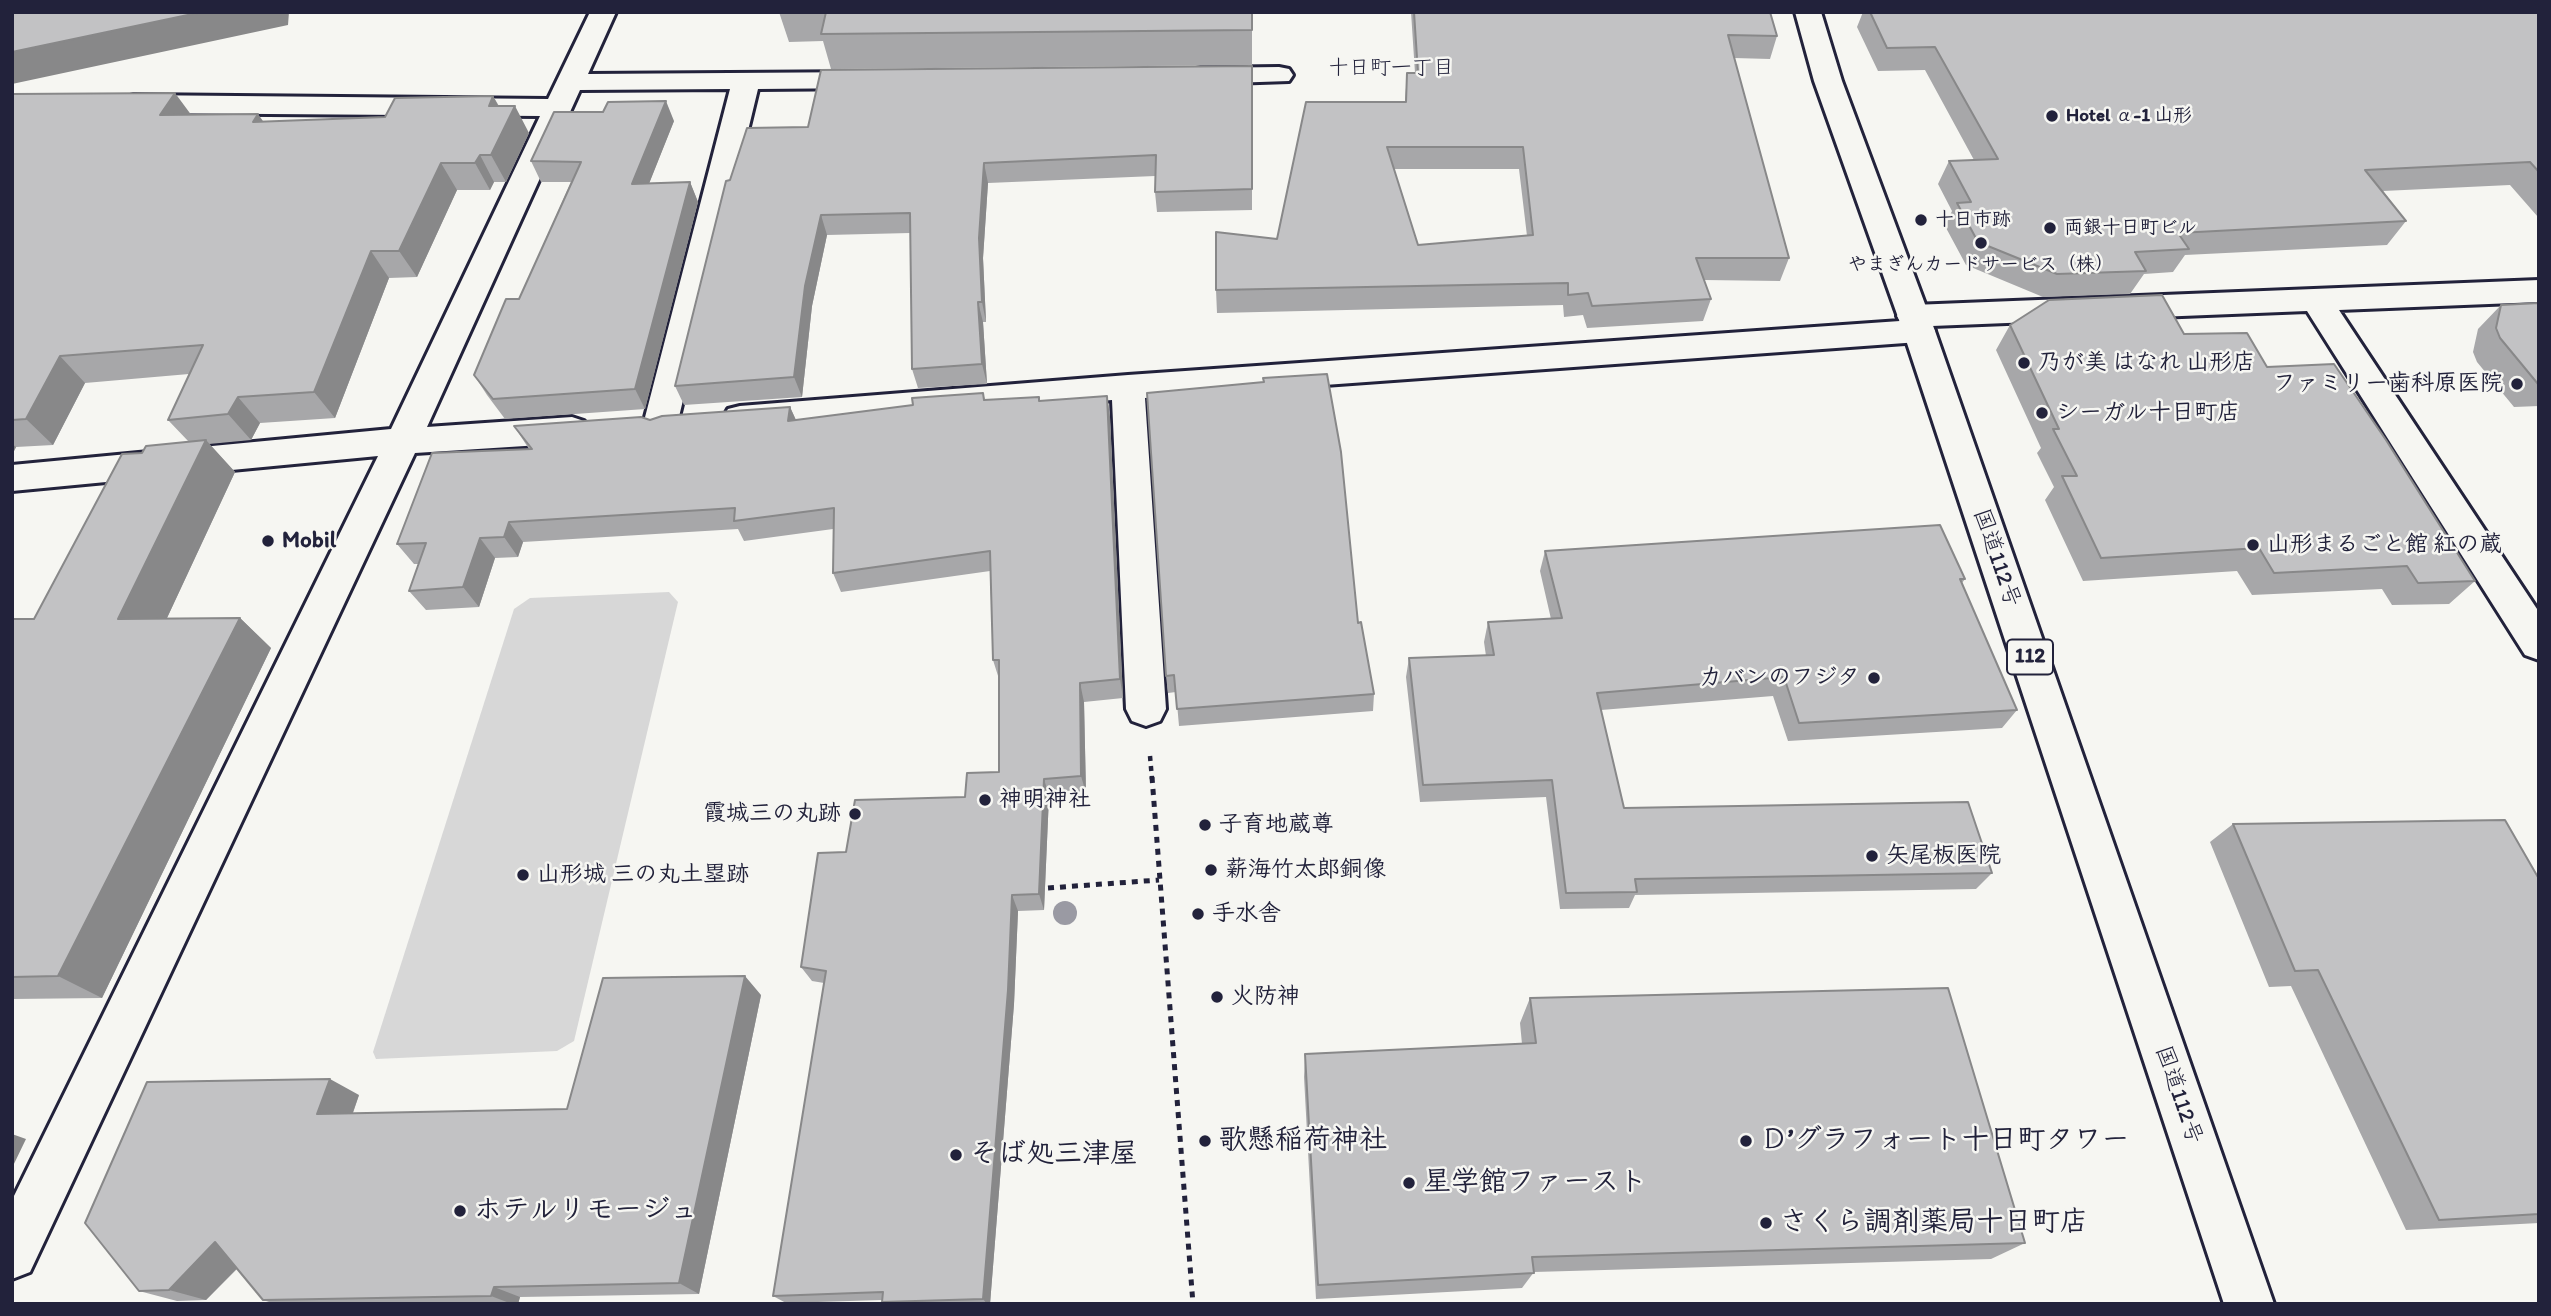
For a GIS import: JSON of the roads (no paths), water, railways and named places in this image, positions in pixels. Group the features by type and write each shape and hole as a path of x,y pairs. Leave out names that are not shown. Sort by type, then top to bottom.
{"main road":[{"path":"12,1254 403,441 603,12"},
{"name":"国道112号","path":"1808,12 1828,81 1916,324 2249,1304"},
{"path":"1170,76 1279,75"},
{"path":"108,104 566,95 746,81 896,79"},
{"path":"660,424 746,81"},
{"path":"12,478 403,441 660,424 1916,324 2539,291"},
{"path":"2317,302 2539,644"},
{"path":"1128,387 1146,709"}],"place":[{"name":"Hotel α-1 山形","path":"2052,116"},
{"name":"十日市跡","path":"1921,220"},
{"name":"両銀十日町ビル","path":"2050,228"},
{"name":"やまぎんカードサービス（株）","path":"1981,243"},
{"name":"乃が美 はなれ 山形店","path":"2024,363"},
{"name":"ファミリー歯科原医院","path":"2517,384"},
{"name":"シーガル十日町店","path":"2042,413"},
{"name":"Mobil","path":"268,541"},
{"name":"山形まるごと館 紅の蔵","path":"2253,545"},
{"name":"カバンのフジタ","path":"1874,678"},
{"name":"神明神社","path":"985,800"},
{"name":"霞城三の丸跡","path":"855,814"},
{"name":"子育地蔵尊","path":"1205,825"},
{"name":"矢尾板医院","path":"1872,856"},
{"name":"薪海竹太郎銅像","path":"1211,870"},
{"name":"山形城 三の丸土塁跡","path":"523,875"},
{"name":"手水舎","path":"1198,914"},
{"name":"火防神","path":"1217,997"},
{"name":"歌懸稲荷神社","path":"1205,1141"},
{"name":"Ｄ’グラフォート十日町タワー","path":"1746,1141"},
{"name":"そば処三津屋","path":"956,1155"},
{"name":"星学館ファースト","path":"1409,1183"},
{"name":"ホテルリモージュ","path":"460,1211"},
{"name":"さくら調剤薬局十日町店","path":"1766,1223"}],"district":[{"name":"十日町一丁目","path":"1391,69"}]}
